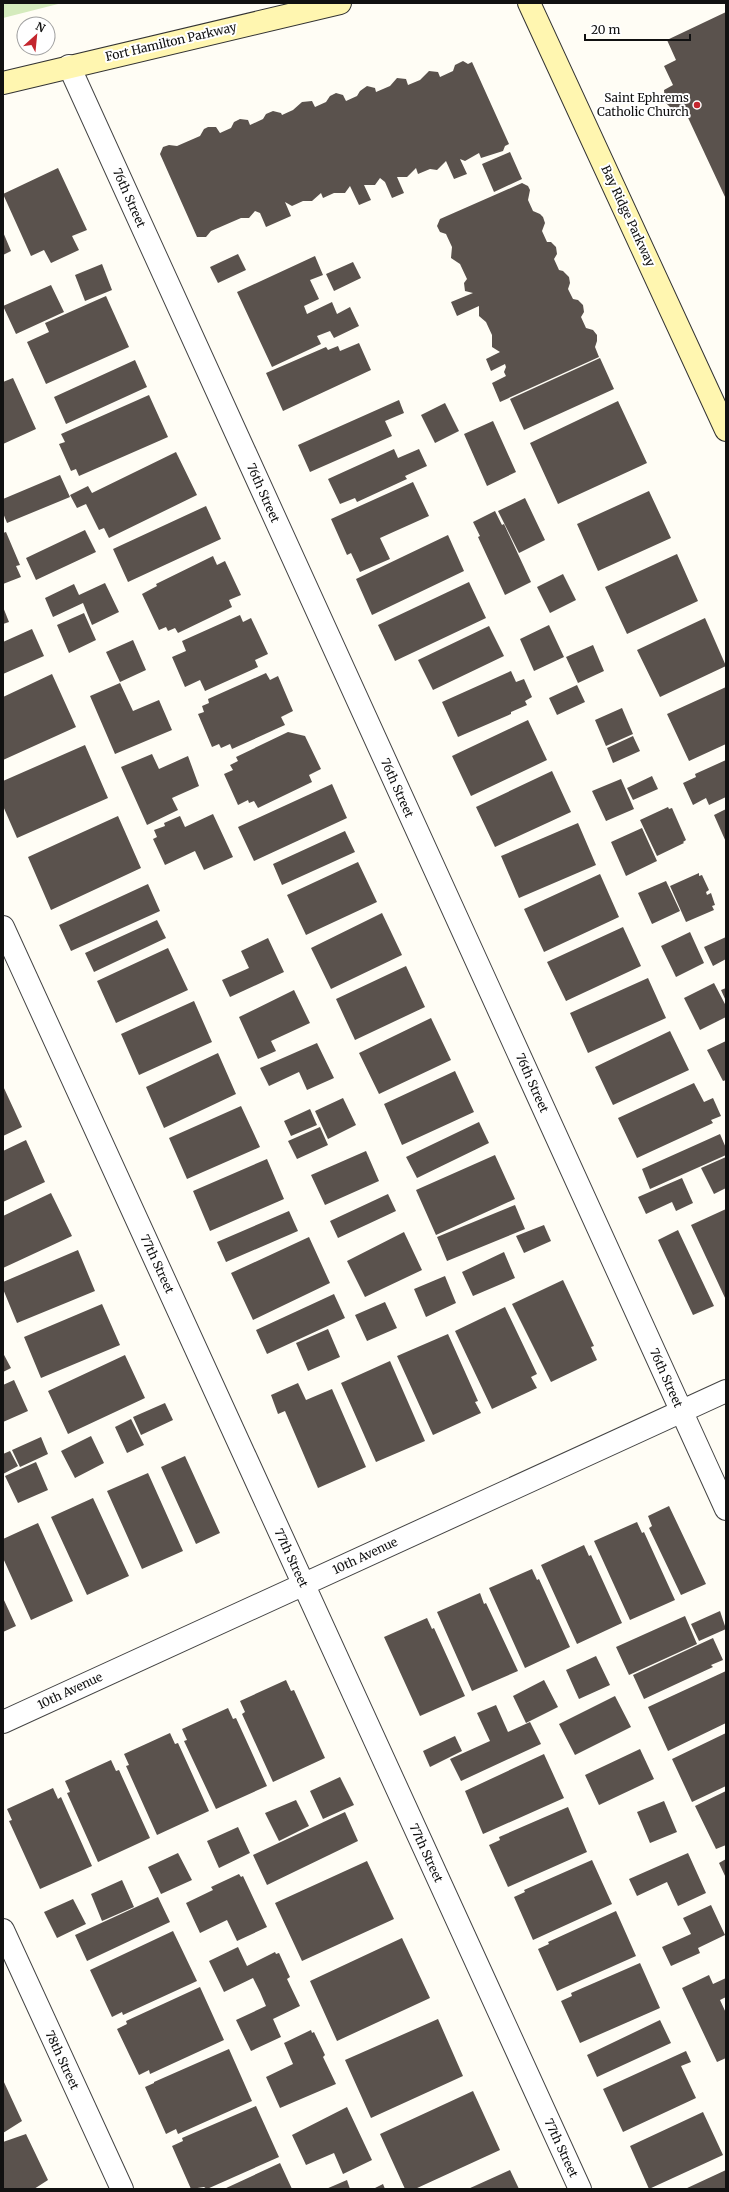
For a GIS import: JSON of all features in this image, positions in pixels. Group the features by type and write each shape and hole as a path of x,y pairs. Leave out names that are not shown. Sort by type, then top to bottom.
{"main road":[{"name":"Fort Hamilton Parkway","path":"3,83 69,66 340,3"},
{"name":"Bay Ridge Parkway","path":"530,3 726,430"}],"street":[{"name":"76th Street","path":"69,66 726,1509"},
{"name":"77th Street","path":"3,927 580,2189"},
{"name":"10th Avenue","path":"3,1722 726,1390"},
{"name":"78th Street","path":"3,1930 122,2189"}],"green space":[{"path":"3,3 62,3 3,18"}],"building":[{"name":"Saint Ephrems Catholic Church","path":"726,12 726,199 683,107 674,111 665,102 664,90 673,85 664,66 676,60 667,40"},
{"path":"463,61 468,64 472,62 509,144 505,146 503,151 481,158 479,153 465,161 460,159 467,174 454,179 446,161 437,170 430,169 418,174 416,168 407,177 397,177 404,193 392,198 385,182 380,178 375,185 364,185 371,200 359,205 350,186 345,193 334,193 323,198 321,193 312,201 303,201 292,206 285,202 291,216 266,227 260,213 255,211 249,218 241,218 211,231 206,237 197,237 160,154 163,147 169,145 177,146 200,136 204,129 208,127 216,127 220,133 231,128 234,122 240,119 248,120 250,125 263,119 266,114 273,111 281,113 282,115 293,110 302,102 312,101 315,107 326,102 330,96 336,93 343,95 346,101 357,96 360,91 367,86 375,88 376,92 390,86 397,78 406,79 408,85 420,80 429,71 438,72 440,77 453,71 455,65"},
{"path":"510,152 522,179 494,192 482,164"},
{"path":"58,168 87,230 72,236 79,250 51,263 44,250 31,256 3,194"},
{"path":"522,183 528,186 530,190 528,200 533,211 543,217 545,223 542,231 547,242 551,242 556,247 557,254 554,259 559,270 563,271 569,277 570,283 568,289 573,299 578,300 583,305 584,312 581,317 586,328 593,330 597,335 595,347 599,357 500,402 492,383 506,376 504,372 506,367 505,364 491,371 486,359 500,352 492,347 492,335 486,322 479,316 479,306 457,316 451,302 473,293 465,291 464,283 467,279 460,264 451,258 452,247 446,234 440,232 437,226 440,219"},
{"path":"3,232 11,251 3,255"},
{"path":"238,254 246,270 218,283 210,267"},
{"path":"315,256 323,275 310,280 319,299 304,306 307,314 332,302 337,314 350,307 359,326 334,338 330,331 317,336 321,344 272,367 237,292"},
{"path":"353,262 361,278 334,291 326,274"},
{"path":"102,264 112,290 85,301 75,275"},
{"path":"51,285 64,312 16,334 3,306"},
{"path":"106,296 129,347 46,384 27,342 49,332 45,323"},
{"path":"359,343 371,370 283,411 266,373 326,347 328,350 338,346 340,351"},
{"path":"600,358 614,389 524,430 510,399"},
{"path":"135,360 147,387 66,424 54,397"},
{"path":"13,378 36,429 3,444 3,382"},
{"path":"149,395 168,437 79,476 76,469 71,471 59,444 65,442 61,434"},
{"path":"399,400 404,413 385,421 392,436 310,472 298,445"},
{"path":"618,401 647,463 558,504 530,443"},
{"path":"445,403 459,431 435,443 421,415"},
{"path":"493,421 516,472 487,486 464,434"},
{"path":"394,449 398,458 419,449 427,466 405,476 407,479 357,502 355,498 340,504 328,479"},
{"path":"176,452 197,495 109,538 104,528 99,530 86,504 77,508 70,495 88,486 92,493"},
{"path":"60,475 70,497 7,523 3,513 3,499"},
{"path":"413,482 429,516 380,538 390,559 360,572 351,553 347,555 331,519"},
{"path":"649,491 671,538 598,571 577,524"},
{"path":"525,498 545,540 519,553 498,511"},
{"path":"206,506 221,539 128,582 113,549"},
{"path":"495,511 502,525 504,524 531,582 505,595 478,537 480,536 473,522"},
{"path":"85,530 96,552 36,580 26,558"},
{"path":"6,532 20,565 16,566 21,577 3,584 3,533"},
{"path":"448,535 464,571 372,615 356,579"},
{"path":"677,554 698,601 627,634 605,587"},
{"path":"213,556 217,565 225,561 241,595 229,600 232,607 178,633 175,628 168,631 166,627 159,630 142,594 157,586 156,584"},
{"path":"563,574 576,600 550,613 537,587"},
{"path":"469,582 486,618 395,661 378,625"},
{"path":"105,583 119,612 92,625 83,603 53,617 45,598 74,584 79,595"},
{"path":"3,607 9,622 3,624"},
{"path":"84,613 96,640 69,653 57,625"},
{"path":"240,615 243,622 251,618 268,654 255,660 258,667 205,691 200,680 185,687 172,657 186,651 182,641"},
{"path":"705,618 726,666 660,697 637,650"},
{"path":"549,625 564,657 534,671 520,639"},
{"path":"489,626 504,656 433,690 418,660"},
{"path":"32,629 44,656 3,674 3,642"},
{"path":"133,640 146,670 120,682 106,652"},
{"path":"593,645 604,671 578,683 566,657"},
{"path":"511,671 516,682 524,679 532,697 525,701 527,705 511,712 511,714 458,737 442,702"},
{"path":"266,673 270,680 278,676 293,711 281,717 285,725 232,749 230,744 221,748 219,744 212,747 198,714 204,712 202,706 209,703 208,699"},
{"path":"52,674 76,727 3,760 3,697"},
{"path":"120,683 133,711 159,700 172,730 115,754 90,696"},
{"path":"577,685 585,702 557,715 549,698"},
{"path":"726,687 726,744 689,761 667,714"},
{"path":"622,708 633,734 606,746 595,720"},
{"path":"528,720 547,760 471,796 452,756"},
{"path":"288,732 305,736 321,769 309,775 312,782 258,808 254,801 249,803 248,800 238,805 224,774 233,770 230,765 238,761 236,757"},
{"path":"633,736 640,751 613,763 607,748"},
{"path":"85,745 108,798 17,838 3,806 3,781"},
{"path":"152,754 159,769 188,756 199,786 172,798 178,810 147,825 121,767"},
{"path":"726,760 726,797 709,805 706,798 693,805 683,783 696,777 695,774"},
{"path":"552,771 571,812 495,847 476,807"},
{"path":"652,776 658,789 633,800 627,788"},
{"path":"621,779 634,809 606,821 592,791"},
{"path":"332,784 347,818 254,861 238,827"},
{"path":"668,807 669,809 672,808 686,840 683,842 684,843 657,856 640,820"},
{"path":"726,809 726,842 714,815"},
{"path":"213,814 233,857 204,870 195,851 165,865 153,839 157,837 154,830 165,826 164,823 180,816 185,827"},
{"path":"118,816 141,868 51,910 28,857"},
{"path":"578,823 596,865 519,898 501,856"},
{"path":"642,828 657,861 626,876 611,842"},
{"path":"345,831 355,852 282,885 273,864"},
{"path":"358,862 377,902 306,935 287,895"},
{"path":"699,873 699,876 702,875 709,890 706,892 707,895 711,893 715,905 712,906 714,910 686,922 670,886"},
{"path":"600,874 619,917 544,952 524,909"},
{"path":"666,881 680,911 652,924 638,893"},
{"path":"148,884 160,911 71,951 59,925"},
{"path":"382,913 402,955 331,989 311,948"},
{"path":"157,920 166,938 94,972 85,953"},
{"path":"623,927 641,966 566,1001 547,962"},
{"path":"690,932 704,963 676,977 661,946"},
{"path":"726,937 726,959 713,966 704,947"},
{"path":"268,938 284,972 230,997 222,980 249,968 241,951"},
{"path":"168,948 188,990 116,1023 97,981"},
{"path":"406,966 425,1007 355,1040 336,999"},
{"path":"648,978 666,1018 588,1053 570,1013"},
{"path":"714,983 726,1006 726,1017 700,1030 684,998"},
{"path":"726,988 726,1001 721,990"},
{"path":"294,990 310,1023 271,1041 276,1051 258,1059 239,1017"},
{"path":"194,1001 212,1042 139,1075 121,1034"},
{"path":"431,1018 451,1060 379,1094 359,1053"},
{"path":"670,1031 689,1070 613,1105 595,1067"},
{"path":"726,1041 726,1080 723,1081 707,1050"},
{"path":"317,1043 334,1078 307,1090 299,1072 269,1086 260,1068"},
{"path":"218,1053 236,1094 164,1128 146,1087"},
{"path":"455,1071 474,1112 402,1145 384,1104"},
{"path":"694,1083 704,1102 713,1098 721,1116 711,1120 713,1123 637,1158 618,1118"},
{"path":"3,1086 22,1127 3,1136"},
{"path":"343,1098 356,1125 328,1139 315,1111"},
{"path":"241,1106 260,1147 187,1179 169,1138"},
{"path":"310,1109 317,1125 291,1136 284,1121"},
{"path":"479,1122 489,1143 417,1178 406,1157"},
{"path":"320,1127 328,1145 297,1159 288,1141"},
{"path":"720,1134 726,1148 726,1155 650,1189 642,1169"},
{"path":"26,1140 45,1182 3,1202 3,1151"},
{"path":"366,1151 379,1181 325,1205 311,1175"},
{"path":"495,1155 515,1199 436,1235 416,1190"},
{"path":"726,1157 726,1188 714,1194 701,1168"},
{"path":"267,1159 284,1199 210,1231 193,1191"},
{"path":"682,1178 693,1203 676,1211 672,1202 646,1214 638,1197"},
{"path":"51,1193 72,1236 3,1268 3,1216"},
{"path":"388,1194 396,1211 338,1238 330,1221"},
{"path":"515,1205 525,1229 447,1261 437,1237"},
{"path":"726,1209 726,1300 691,1225"},
{"path":"289,1211 298,1231 226,1262 217,1242"},
{"path":"544,1225 551,1241 524,1253 516,1236"},
{"path":"678,1230 714,1306 693,1315 658,1240"},
{"path":"404,1232 422,1270 365,1297 347,1261"},
{"path":"309,1237 330,1283 253,1320 231,1273"},
{"path":"78,1250 95,1291 17,1323 3,1289 3,1282"},
{"path":"504,1252 515,1278 473,1296 462,1272"},
{"path":"445,1276 456,1303 426,1317 414,1289"},
{"path":"563,1280 594,1346 591,1347 597,1360 551,1382 512,1304"},
{"path":"334,1294 345,1318 267,1354 256,1330"},
{"path":"385,1302 397,1328 367,1341 355,1315"},
{"path":"102,1304 120,1345 41,1378 24,1337"},
{"path":"505,1307 537,1374 531,1377 537,1388 492,1409 455,1331"},
{"path":"328,1329 340,1357 308,1371 296,1343"},
{"path":"448,1334 478,1401 475,1402 481,1413 433,1435 397,1356"},
{"path":"3,1353 11,1368 3,1372"},
{"path":"125,1355 145,1398 68,1434 48,1391"},
{"path":"390,1361 425,1441 376,1462 341,1383"},
{"path":"14,1380 28,1411 3,1422 3,1385"},
{"path":"298,1383 306,1400 332,1389 366,1467 318,1488 285,1411 278,1414 271,1395"},
{"path":"165,1403 173,1420 141,1435 133,1417"},
{"path":"131,1419 144,1445 127,1453 115,1427"},
{"path":"91,1436 104,1463 75,1478 61,1451"},
{"path":"41,1437 48,1454 20,1467 12,1450"},
{"path":"10,1451 18,1466 3,1474 3,1454"},
{"path":"185,1456 220,1533 196,1544 161,1467"},
{"path":"36,1462 48,1490 18,1503 5,1476"},
{"path":"148,1473 183,1551 142,1569 107,1491"},
{"path":"93,1498 129,1576 87,1595 51,1517"},
{"path":"669,1506 706,1584 681,1595 649,1528 652,1526 648,1516"},
{"path":"637,1522 642,1533 644,1532 675,1600 630,1620 594,1541"},
{"path":"38,1523 73,1601 31,1620 3,1558 3,1539"},
{"path":"584,1545 589,1556 591,1555 622,1623 577,1644 541,1565"},
{"path":"532,1569 537,1580 539,1579 570,1647 525,1668 489,1588"},
{"path":"480,1593 484,1604 486,1603 518,1671 472,1691 437,1612"},
{"path":"3,1598 16,1626 3,1632"},
{"path":"720,1611 726,1629 699,1641 691,1624"},
{"path":"685,1616 697,1644 629,1675 616,1647"},
{"path":"427,1618 432,1629 434,1628 465,1696 420,1716 384,1637"},
{"path":"713,1638 723,1660 711,1665 713,1667 644,1699 633,1675"},
{"path":"596,1656 610,1685 579,1699 566,1670"},
{"path":"726,1671 726,1723 668,1751 648,1707"},
{"path":"286,1680 291,1691 294,1690 325,1758 273,1782 242,1714 245,1712 240,1701"},
{"path":"544,1680 558,1707 526,1723 513,1696"},
{"path":"615,1696 631,1727 575,1755 559,1724"},
{"path":"496,1705 508,1732 530,1722 541,1744 461,1781 450,1759 490,1741 477,1713"},
{"path":"228,1708 233,1719 236,1718 267,1786 216,1809 184,1741 187,1740 182,1729"},
{"path":"170,1733 175,1744 178,1743 209,1811 157,1835 126,1766 129,1765 124,1754"},
{"path":"726,1733 726,1786 692,1802 672,1759"},
{"path":"455,1736 462,1751 430,1767 423,1751"},
{"path":"640,1749 654,1779 599,1805 585,1775"},
{"path":"544,1754 564,1798 483,1834 465,1791"},
{"path":"111,1760 116,1771 119,1770 150,1838 98,1862 67,1793 70,1792 65,1781"},
{"path":"340,1777 354,1805 323,1819 310,1791"},
{"path":"53,1788 58,1799 61,1797 92,1866 40,1889 9,1821 12,1820 7,1809"},
{"path":"726,1791 726,1845 716,1849 695,1806"},
{"path":"296,1800 309,1826 279,1841 265,1813"},
{"path":"664,1801 677,1832 650,1843 637,1812"},
{"path":"568,1807 587,1852 508,1887 489,1845 500,1840 499,1837"},
{"path":"345,1812 358,1841 267,1885 253,1855"},
{"path":"238,1827 250,1853 219,1868 207,1841"},
{"path":"178,1853 192,1880 161,1894 148,1867"},
{"path":"688,1853 706,1893 678,1906 667,1882 637,1896 629,1879"},
{"path":"726,1859 726,1878 719,1863"},
{"path":"592,1860 612,1904 533,1940 514,1897 525,1892 524,1890"},
{"path":"367,1861 394,1919 302,1961 275,1903"},
{"path":"239,1874 241,1877 243,1876 267,1927 237,1941 227,1920 200,1933 186,1903 213,1890 211,1887"},
{"path":"122,1880 134,1907 102,1921 91,1894"},
{"path":"158,1897 170,1922 87,1961 75,1935"},
{"path":"73,1899 86,1924 57,1938 44,1912"},
{"path":"711,1905 725,1935 698,1948 700,1953 671,1966 662,1947 691,1934 683,1918"},
{"path":"616,1911 636,1956 557,1991 538,1949 549,1944 548,1942"},
{"path":"173,1931 197,1981 123,2015 122,2012 112,2017 90,1970"},
{"path":"402,1938 430,1998 337,2041 310,1981"},
{"path":"238,1947 247,1966 275,1952 276,1954 279,1953 290,1977 287,1979 300,2006 273,2019 281,2037 251,2051 236,2020 266,2006 260,1992 253,1978 224,1992 209,1961"},
{"path":"640,1963 660,2008 580,2043 561,2001 572,1996 571,1993"},
{"path":"709,1975 713,1984 726,1978 726,1997 720,2000 726,2013 726,2058 717,2062 682,1988"},
{"path":"200,1987 224,2040 150,2074 149,2070 139,2075 117,2029 127,2024 126,2021"},
{"path":"438,2019 463,2076 371,2118 345,2060"},
{"path":"660,2020 671,2043 597,2077 587,2055"},
{"path":"311,2030 312,2033 314,2032 325,2055 323,2057 336,2084 280,2108 266,2077 293,2064 284,2043"},
{"path":"229,2049 252,2101 178,2134 176,2129 166,2134 145,2087"},
{"path":"686,2051 691,2062 681,2066 696,2098 623,2132 603,2089"},
{"path":"3,2080 22,2121 3,2133"},
{"path":"473,2091 500,2150 415,2189 405,2189 380,2134"},
{"path":"256,2106 279,2157 207,2189 204,2187 191,2189 172,2146 183,2141 182,2138"},
{"path":"347,2107 372,2160 343,2174 334,2153 306,2165 292,2135"},
{"path":"703,2112 723,2155 649,2189 630,2146"},
{"path":"26,2134 48,2180 34,2189 3,2189 3,2142"},
{"path":"280,2163 292,2189 224,2189"},
{"path":"510,2170 519,2189 468,2189"},
{"path":"726,2170 726,2189 685,2189"},
{"path":"347,2180 350,2189 326,2189"},
{"path":"383,2184 385,2189 373,2189"}],"place":[{"name":"Saint Ephrems Catholic Church","path":"697,105"}]}
